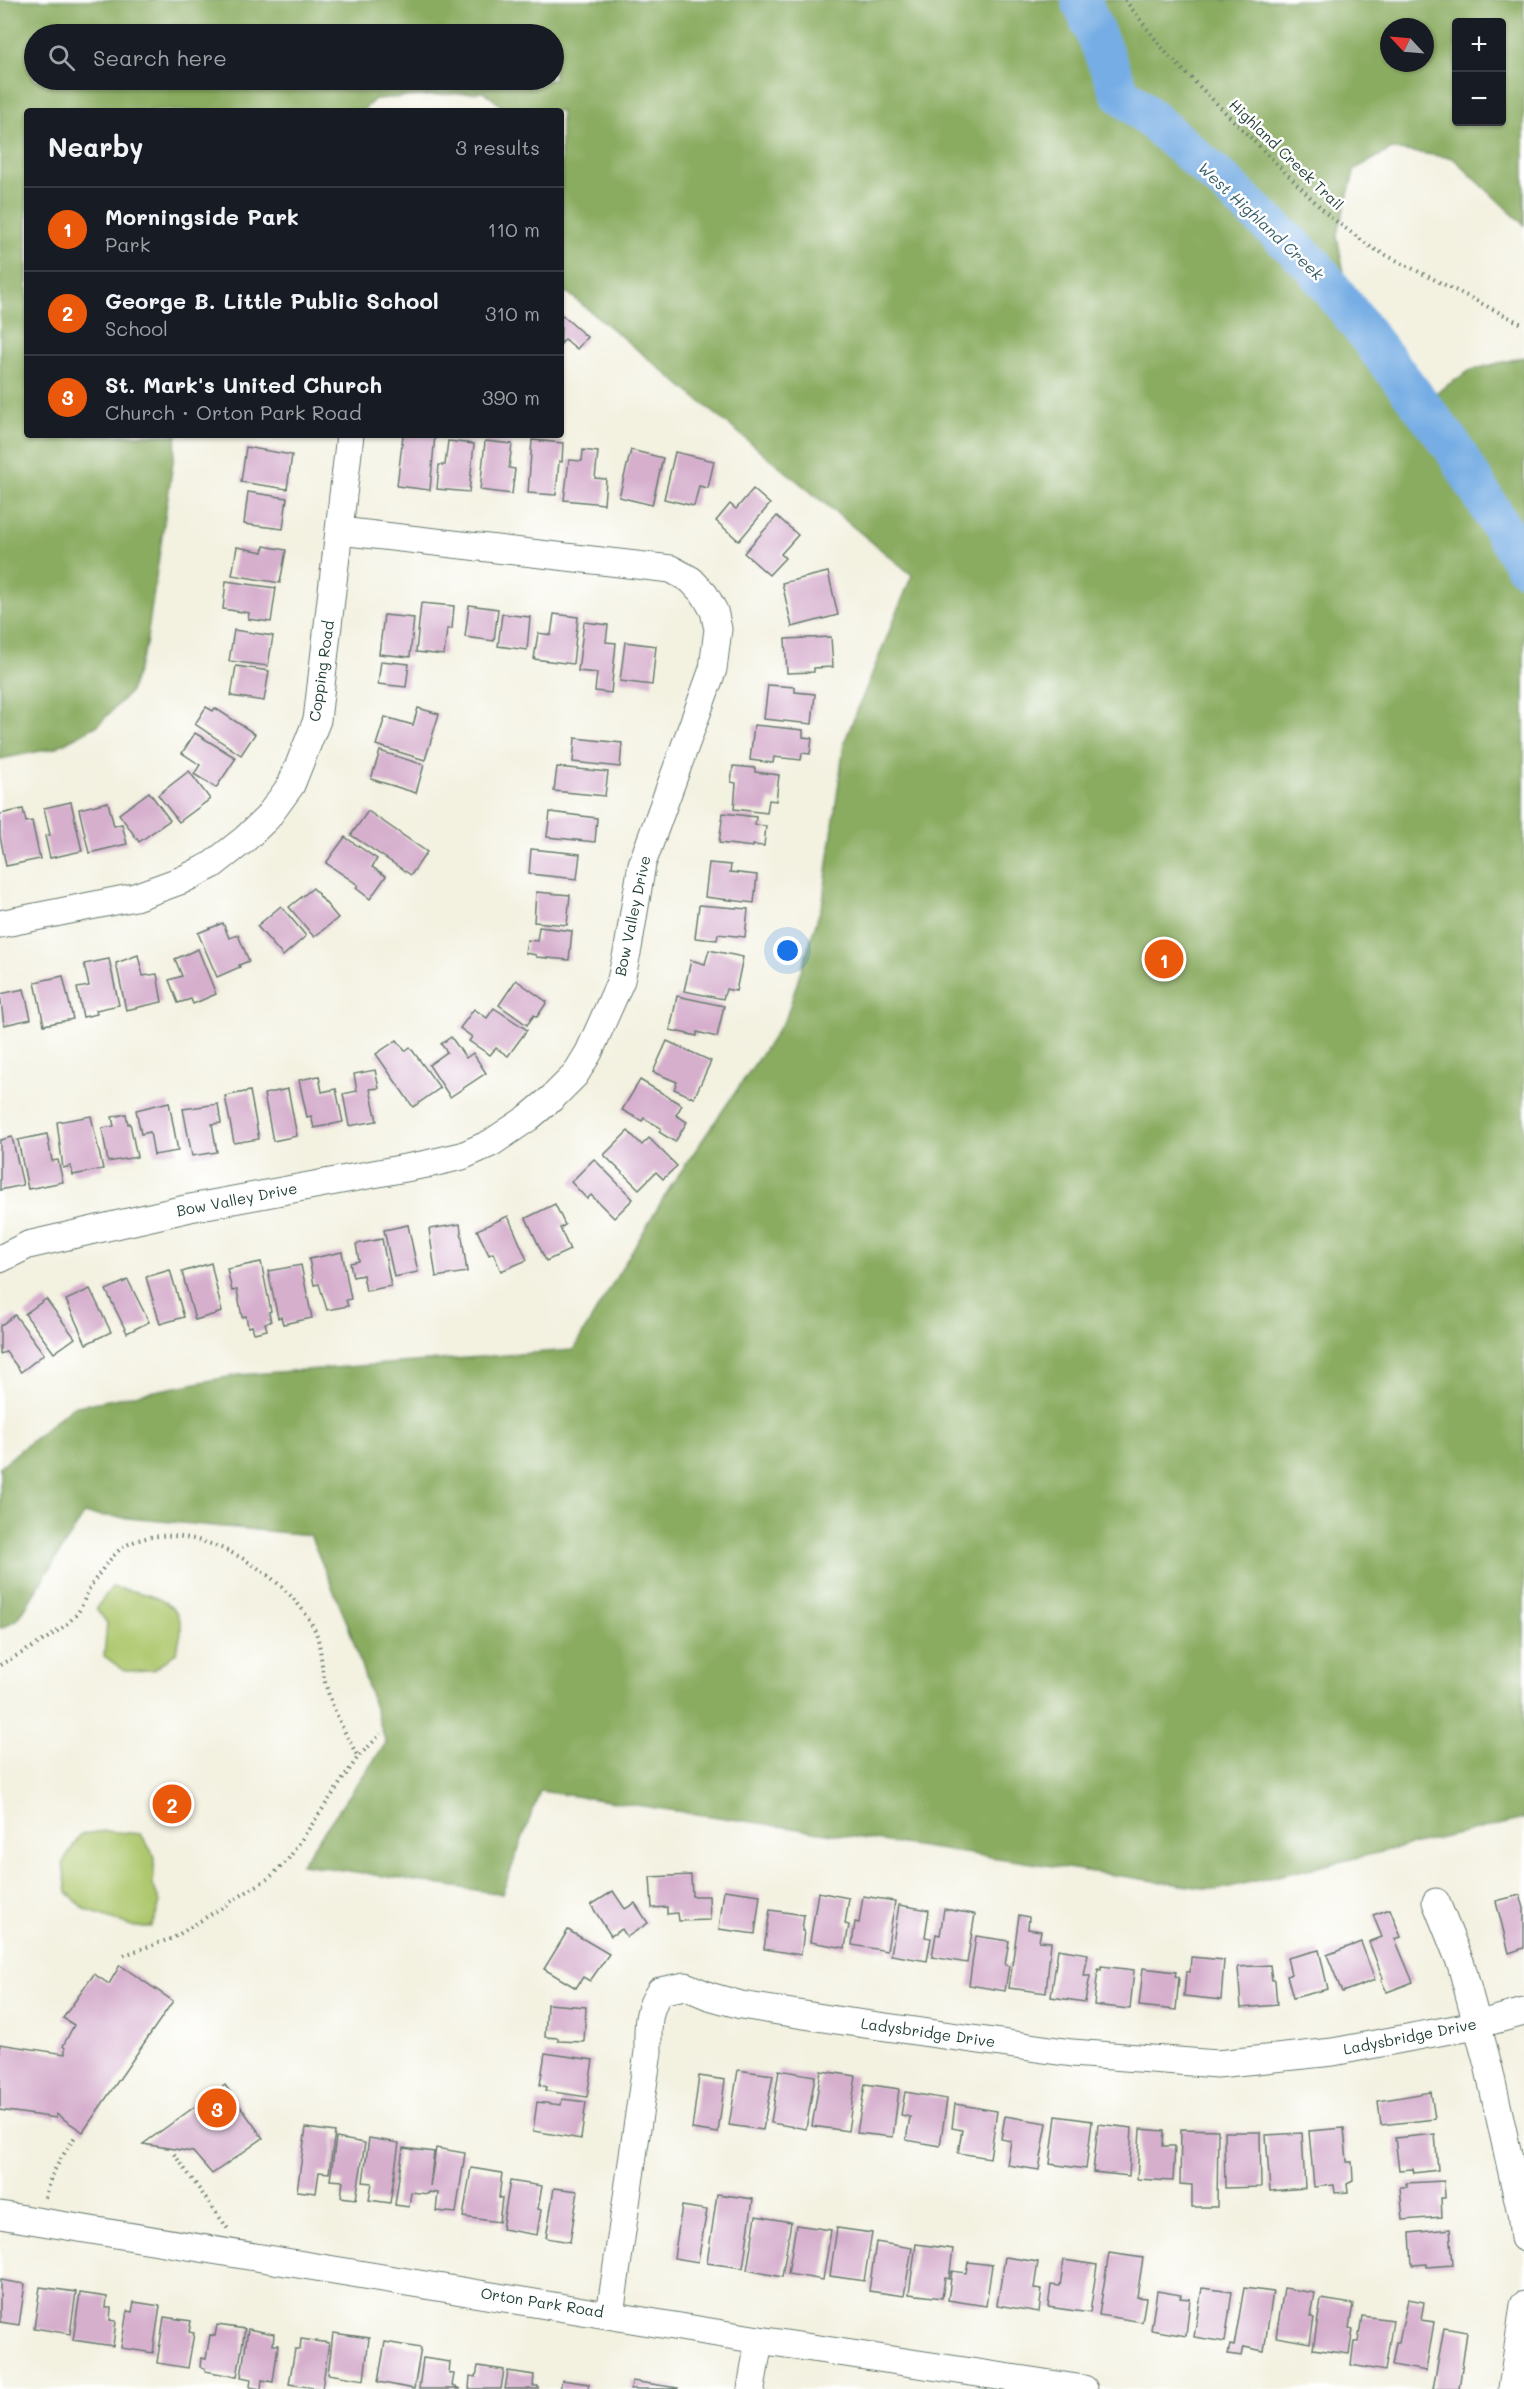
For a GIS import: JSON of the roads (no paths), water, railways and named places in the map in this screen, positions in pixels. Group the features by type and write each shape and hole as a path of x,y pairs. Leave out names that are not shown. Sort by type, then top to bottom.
{"street":[{"name":"Copping Road","path":"0,924 135,897 212,865 267,818 291,785 317,720 350,438"},
{"name":"Bow Valley Drive","path":"0,1259 28,1245 190,1208 462,1156 491,1143 528,1118 575,1075 589,1052 621,980 642,864 713,669 718,629 714,611 691,580 670,569 340,531"},
{"path":"1436,1902 1461,1964 1490,2069 1498,2117 1517,2194 1524,2238"},
{"name":"Ladysbridge Drive","path":"610,2314 648,2052 649,2014 651,2004 660,1991 685,1986 709,1996 741,2004 836,2020 1072,2053 1217,2064 1333,2052 1476,2025 1524,2012"},
{"name":"Orton Park Road","path":"0,2214 759,2340 1084,2389"},
{"path":"1512,2389 1524,2305"},
{"path":"752,2389 759,2340"}],"waterway":[{"name":"West Highland Creek","path":"1081,0 1120,92 1221,180 1314,266 1451,444 1524,565"}],"place":[{"name":"Morningside Park","path":"1164,959"},
{"name":"George B. Little Public School","path":"172,1804"},
{"name":"St. Mark's United Church","path":"217,2108"}]}
